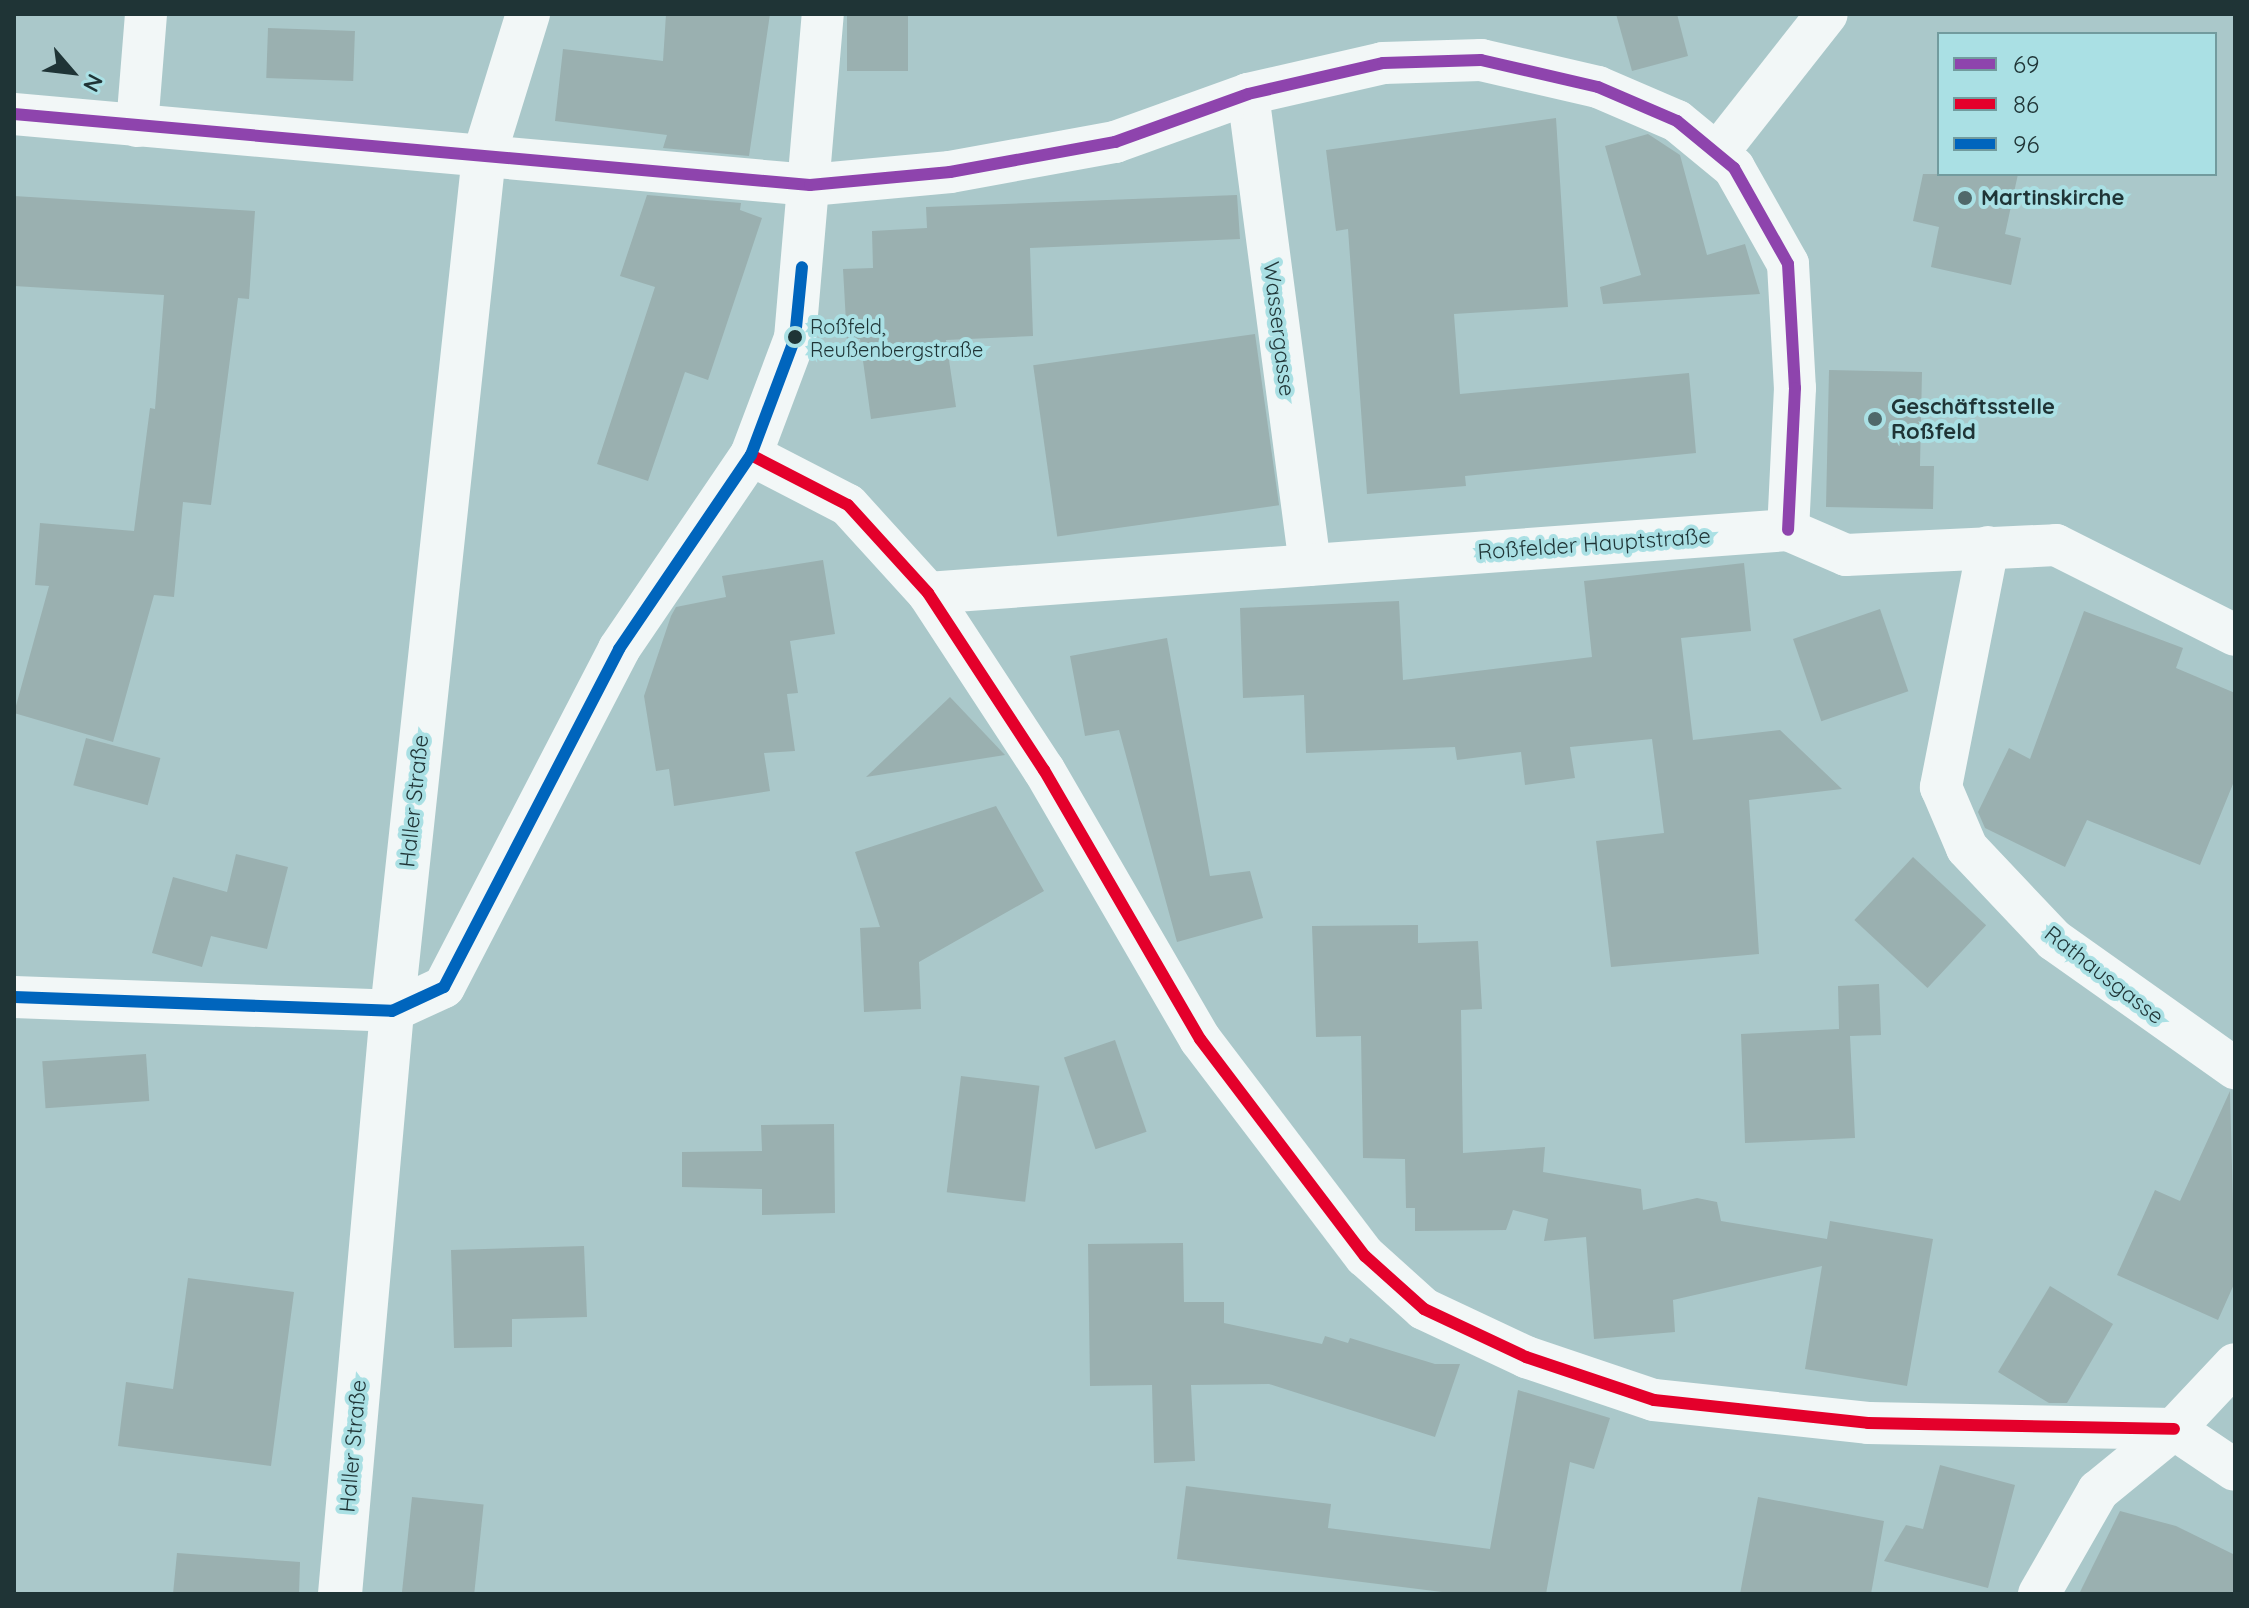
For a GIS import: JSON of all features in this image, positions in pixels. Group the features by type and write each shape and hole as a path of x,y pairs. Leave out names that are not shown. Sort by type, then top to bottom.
{"main road":[{"name":"Haller Straße","path":"340,1594 392,1011 484,156 528,14"}],"street":[{"path":"137,126 146,14"},
{"path":"14,997 392,1011 444,987 619,649 751,455 795,338 823,14"},
{"path":"1719,151 1827,14"},
{"path":"14,114 810,185 950,172 1115,142 1248,94 1383,63 1481,60 1598,87 1677,121 1719,151 1788,264 1795,388 1788,530"},
{"name":"Wassergasse","path":"1248,94 1310,565"},
{"path":"751,455 848,505 928,593 1044,770 1200,1039 1365,1256 1424,1309 1526,1357 1654,1400 1868,1423 2174,1429 2235,1470"},
{"name":"Roßfelder Hauptstraße","path":"928,593 1788,530 1846,555 2056,545 2235,635"},
{"name":"Rathausgasse","path":"1988,547 1941,787 1967,848 2054,940 2235,1068"},
{"path":"2039,1594 2098,1491 2174,1429 2235,1364"}],"building":[{"path":"666,14 770,14 749,156 663,148 667,135 555,121 563,49 663,61"},
{"path":"847,14 908,14 908,71 847,71"},
{"path":"1616,14 1677,14 1688,56 1632,71"},
{"path":"268,28 355,31 353,81 266,78"},
{"path":"1556,118 1568,307 1454,314 1460,394 1689,373 1696,453 1465,476 1466,486 1367,494 1348,229 1336,231 1326,150"},
{"path":"1648,134 1680,155 1707,255 1745,244 1760,294 1603,304 1600,287 1641,275 1605,146"},
{"name":"Martinskirche","path":"1923,174 2018,176 2005,234 2021,238 2011,285 1931,267 1939,227 1913,221"},
{"path":"647,195 741,203 740,210 762,218 708,380 685,372 648,481 597,464 655,287 620,276"},
{"path":"1237,195 1240,239 1030,248 1033,336 946,340 956,407 871,419 860,339 847,340 843,269 873,268 872,231 927,228 926,207"},
{"path":"14,196 255,211 249,299 238,298 211,505 183,502 174,597 154,595 113,742 14,713 49,586 35,585 40,523 134,531 150,408 155,409 164,295 14,286"},
{"path":"1255,334 1279,505 1057,536 1033,365"},
{"name":"Geschäftsstelle Roßfeld","path":"1829,370 1922,372 1920,466 1934,466 1933,509 1826,507"},
{"path":"823,560 835,634 790,641 798,693 787,694 795,751 764,753 770,791 674,806 669,769 656,771 644,696 676,607 726,597 722,576"},
{"path":"1744,563 1751,631 1681,638 1693,740 1780,730 1842,789 1749,800 1759,954 1611,967 1596,841 1664,833 1652,739 1570,747 1575,778 1525,785 1521,752 1457,760 1455,747 1306,753 1304,695 1243,698 1240,608 1399,601 1403,680 1592,657 1584,581"},
{"path":"1880,609 1908,691 1821,721 1793,639"},
{"path":"2084,611 2183,648 2176,668 2235,693 2235,779 2200,865 2087,820 2065,867 1985,828 1978,812 2009,748 2030,759"},
{"path":"1167,638 1210,876 1250,871 1263,918 1177,942 1119,730 1085,736 1070,656"},
{"path":"950,697 1005,755 866,777"},
{"path":"86,738 160,758 148,805 73,785"},
{"path":"996,806 1044,891 919,962 921,1009 864,1012 860,928 880,927 855,852"},
{"path":"236,854 288,867 267,949 211,936 202,967 152,953 173,877 227,892"},
{"path":"1913,857 1986,925 1927,988 1854,920"},
{"path":"1418,925 1418,943 1478,941 1482,1009 1461,1010 1463,1153 1545,1147 1543,1172 1641,1189 1643,1210 1697,1198 1717,1202 1721,1221 1827,1239 1830,1221 1933,1239 1907,1386 1805,1369 1822,1266 1673,1300 1675,1332 1594,1339 1586,1237 1544,1241 1548,1219 1513,1210 1506,1230 1415,1231 1415,1208 1406,1208 1405,1159 1363,1158 1361,1036 1316,1037 1312,926"},
{"path":"1879,984 1881,1035 1850,1036 1855,1138 1745,1143 1741,1034 1839,1029 1838,986"},
{"path":"1115,1040 1147,1132 1096,1149 1064,1058"},
{"path":"146,1054 149,1101 46,1108 42,1061"},
{"path":"961,1076 1039,1086 1025,1202 947,1192"},
{"path":"2230,1091 2235,1282 2218,1320 2117,1275 2155,1190 2180,1201"},
{"path":"834,1124 835,1213 762,1215 762,1189 682,1187 682,1152 762,1151 761,1125"},
{"path":"1183,1243 1184,1302 1224,1302 1224,1323 1322,1344 1325,1336 1348,1343 1350,1338 1435,1364 1460,1364 1435,1437 1269,1384 1191,1385 1195,1461 1154,1463 1152,1385 1090,1386 1088,1244"},
{"path":"584,1246 587,1317 512,1319 512,1347 454,1348 451,1250"},
{"path":"188,1278 294,1292 271,1466 118,1446 126,1382 173,1389"},
{"path":"2050,1286 2113,1324 2067,1403 2049,1403 1998,1372"},
{"path":"1518,1390 1610,1418 1594,1469 1570,1462 1546,1594 1458,1594 1177,1559 1186,1486 1331,1504 1328,1528 1490,1549"},
{"path":"1940,1465 2015,1485 1988,1588 1884,1561 1906,1525 1923,1529"},
{"path":"412,1497 484,1505 474,1594 402,1593"},
{"path":"1758,1497 1884,1521 1871,1594 1740,1594"},
{"path":"2120,1511 2176,1526 2235,1555 2235,1594 2079,1594"},
{"path":"177,1553 300,1562 299,1594 173,1594"}],"transit line":[{"name":"69","path":"14,114 810,185 950,172 1115,142 1248,94 1383,63 1481,60 1598,87 1677,121 1734,168 1788,264 1795,388 1788,530"},
{"name":"96","path":"14,997 392,1011 444,987 619,649 751,455 795,338 802,267"},
{"name":"86","path":"751,455 848,505 928,593 1044,770 1200,1039 1365,1256 1424,1309 1526,1357 1654,1400 1868,1423 2174,1429"}],"place":[{"name":"Martinskirche","path":"1965,198"},
{"name":"Roßfeld, Reußenbergstraße","path":"795,337"},
{"name":"Geschäftsstelle Roßfeld","path":"1875,419"}]}
